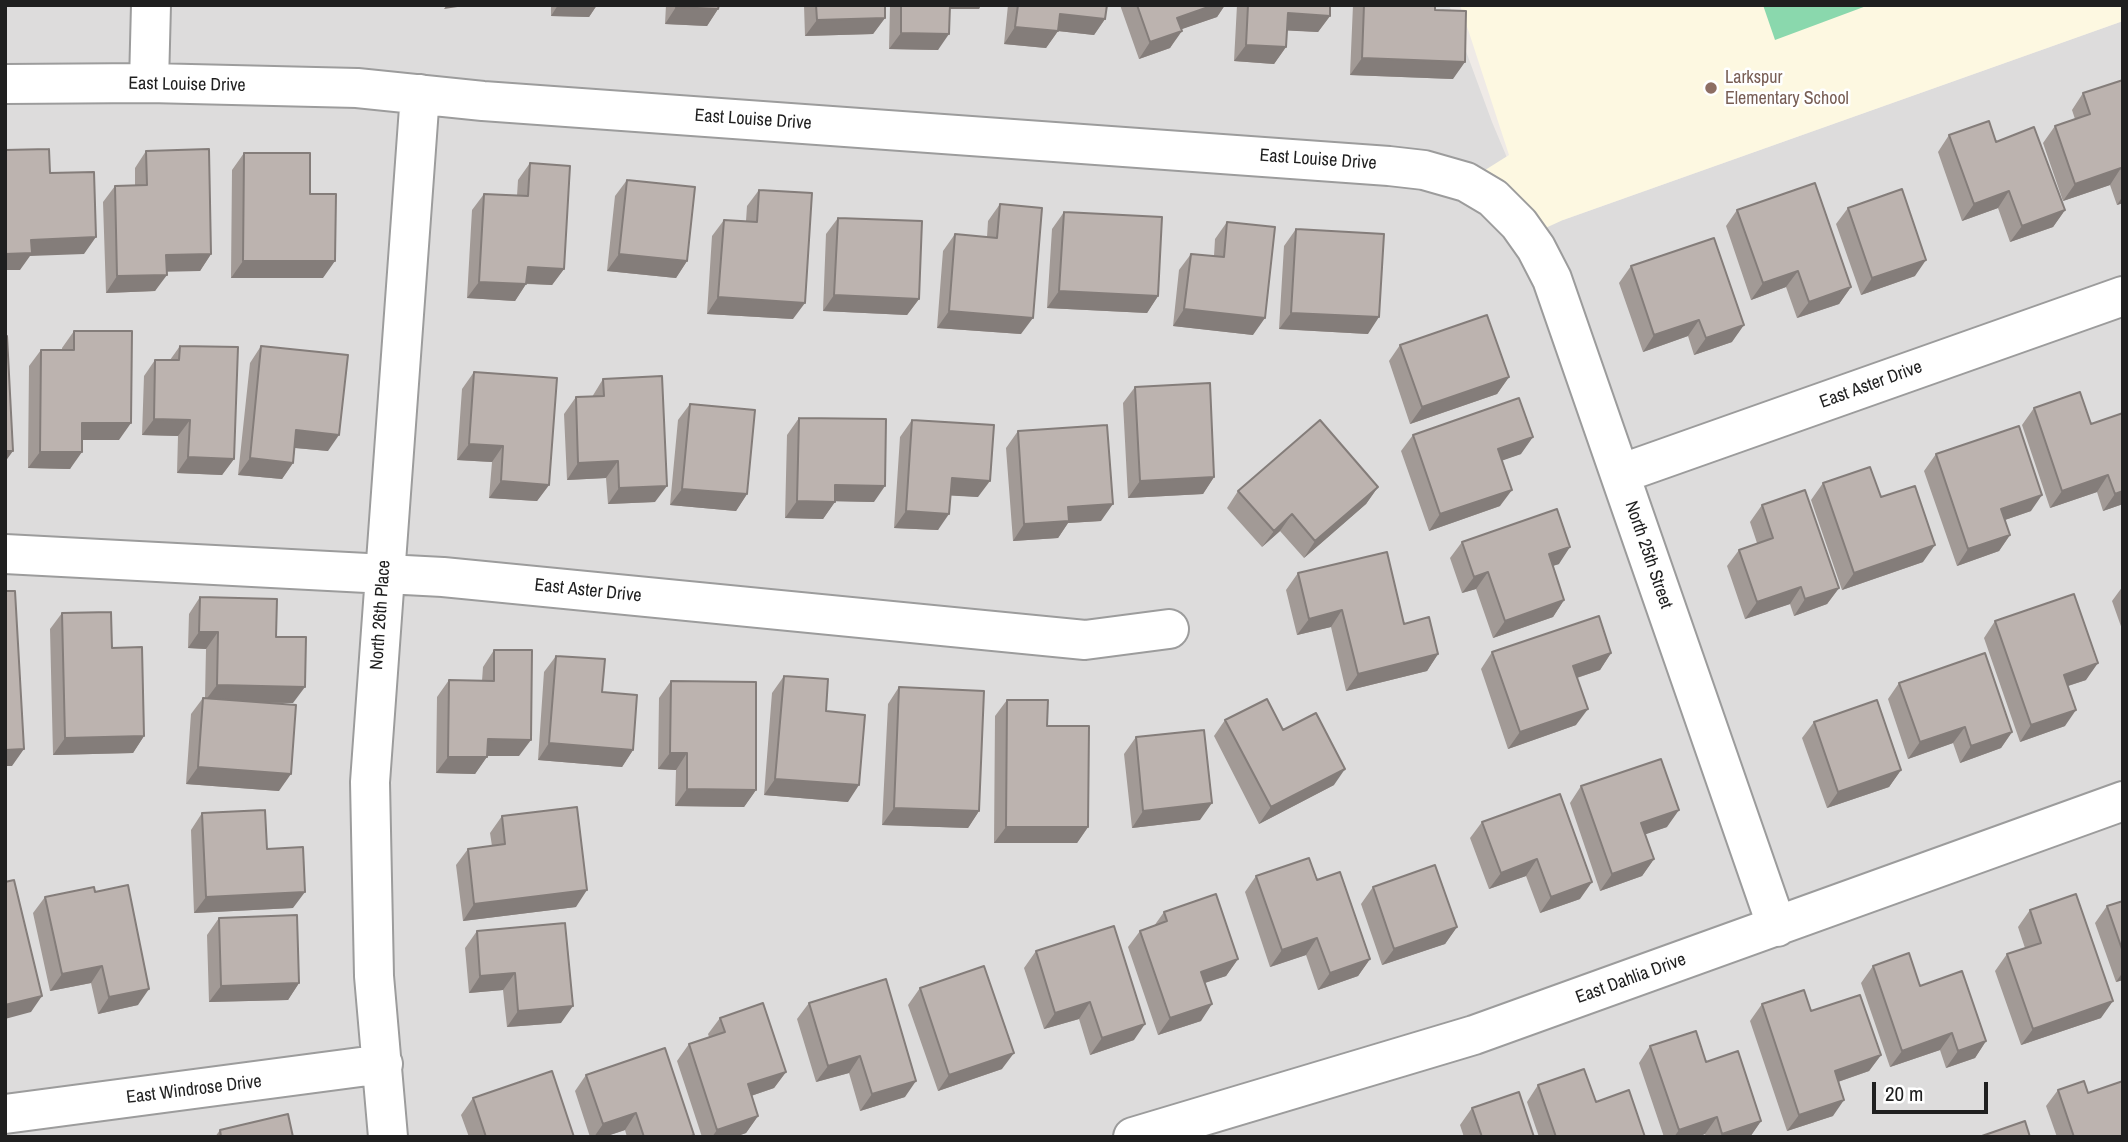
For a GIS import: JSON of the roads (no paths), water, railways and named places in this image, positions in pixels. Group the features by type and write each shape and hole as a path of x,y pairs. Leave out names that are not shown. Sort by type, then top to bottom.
{"street":[{"path":"149,83 151,5"},
{"name":"East Louise Drive","path":"5,85 149,83 357,88 497,102 1389,166 1424,170 1455,179 1493,198"},
{"name":"North 26th Place","path":"388,1137 374,976 369,782 420,94"},
{"name":"North 25th Street","path":"1493,198 1528,236 1552,279 1777,927"},
{"name":"East Aster Drive","path":"1620,474 2123,296"},
{"name":"East Aster Drive","path":"5,554 443,577 1085,640 1169,629"},
{"name":"East Dahlia Drive","path":"1133,1137 1474,1035 2123,801"},
{"name":"East Windrose Drive","path":"5,1114 383,1065"}],"place":[{"name":"Larkspur Elementary School","path":"1711,88"}]}
